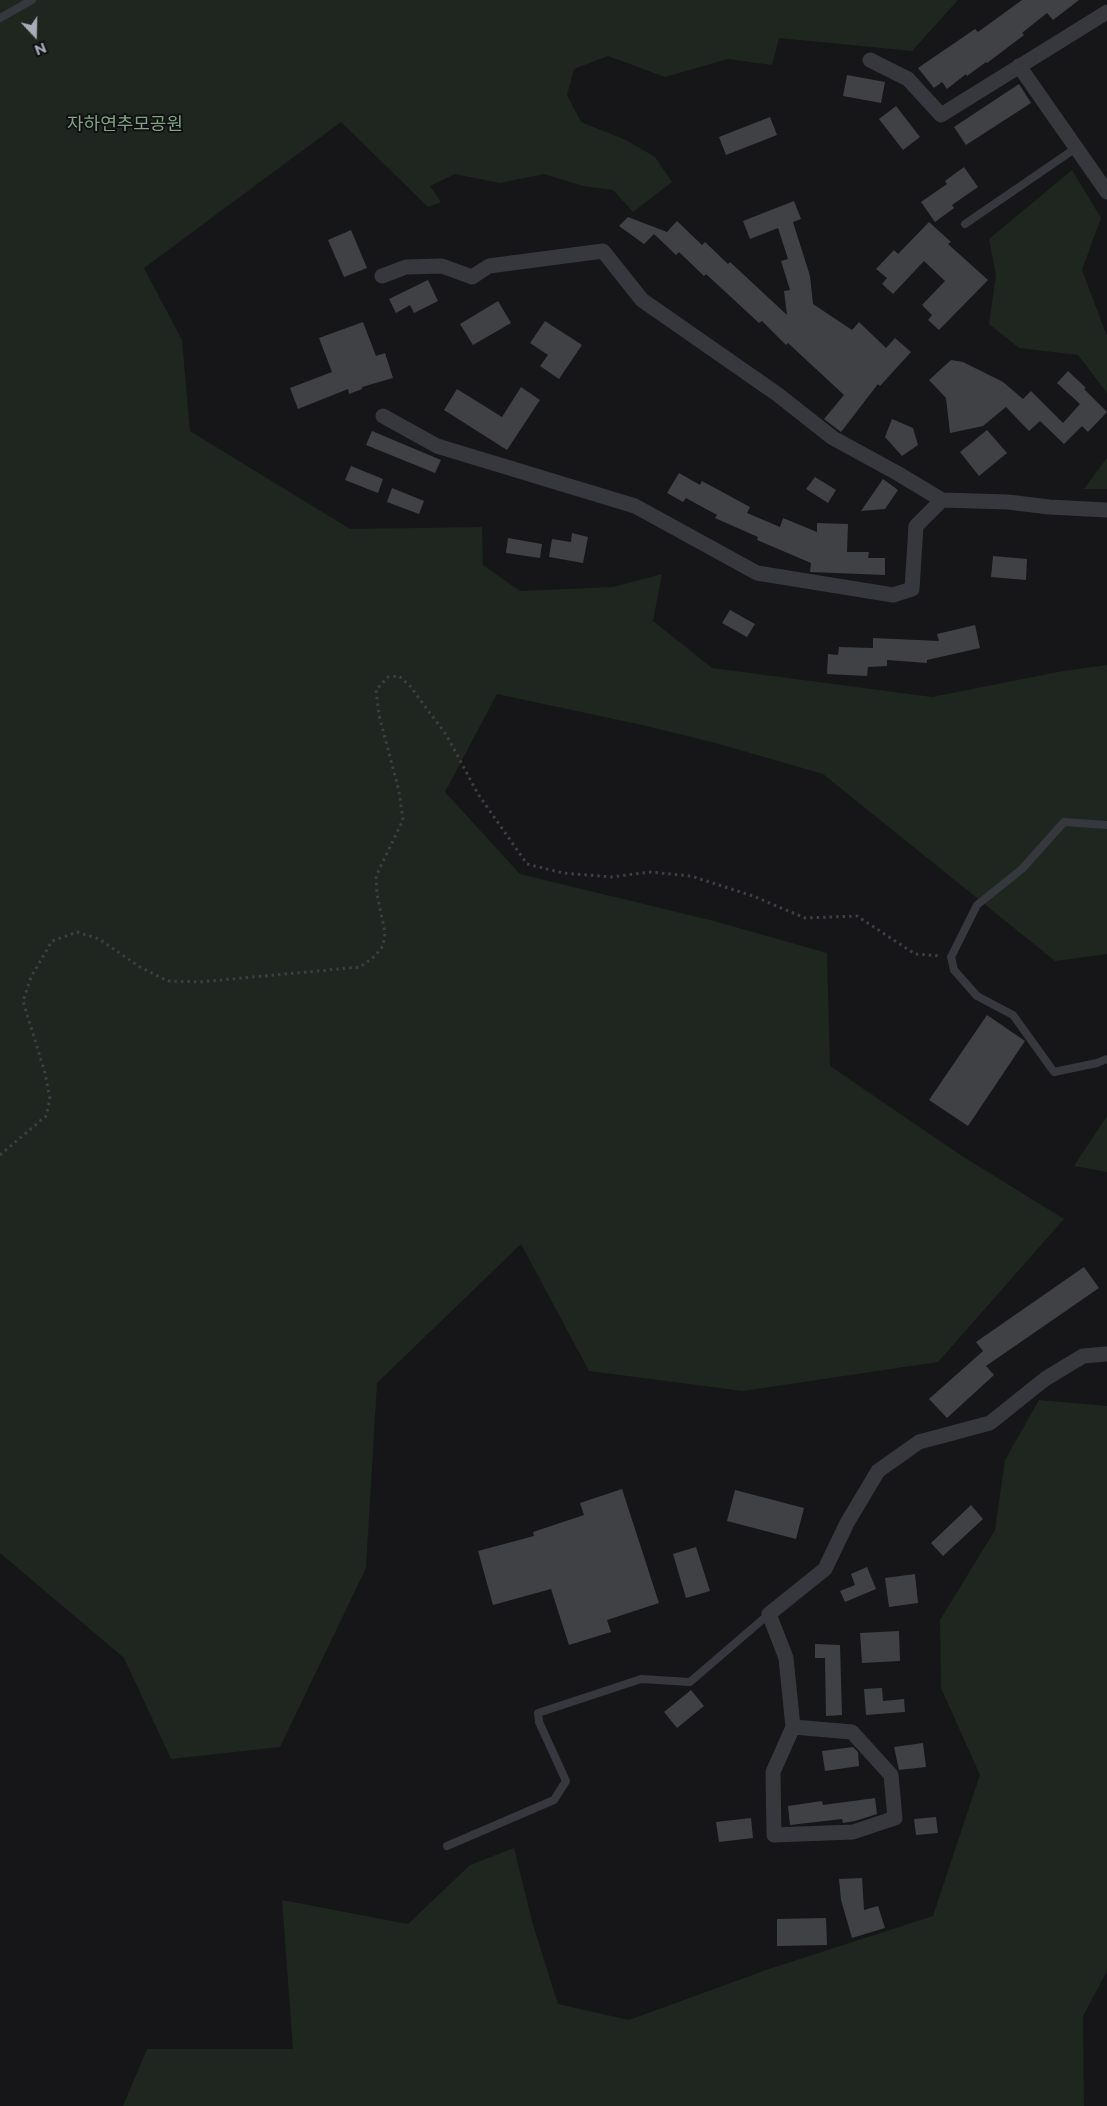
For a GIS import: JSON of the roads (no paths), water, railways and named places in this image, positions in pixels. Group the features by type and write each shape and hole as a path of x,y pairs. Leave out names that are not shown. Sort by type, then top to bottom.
{"street":[{"path":"870,60 908,79 941,115 1107,12"},
{"path":"1019,66 1107,192"},
{"path":"382,276 406,267 442,266 472,277 488,266 603,251 642,300 777,394 833,438 897,472 942,500 1008,502 1049,507 1107,510"},
{"path":"383,416 437,446 635,506 757,573 893,595 912,589 916,526 942,500"},
{"path":"792,1727 852,1732 891,1775 895,1818 853,1832 774,1834 773,1772 792,1727 786,1658 769,1614 825,1569 848,1523 878,1471 919,1442 990,1422 1045,1379 1083,1356 1107,1354"}],"lane":[{"path":"0,18 32,0"},
{"path":"965,224 1076,148"},
{"path":"1107,825 1064,822 1022,869 977,905 950,957 954,970 977,996 1013,1015 1054,1072 1097,1063 1107,1059"},
{"path":"448,1846 554,1800 566,1781 538,1722 538,1714 641,1679 690,1682 769,1614"}],"park label":[{"name":"자하연추모공원","path":"125,125"}]}
